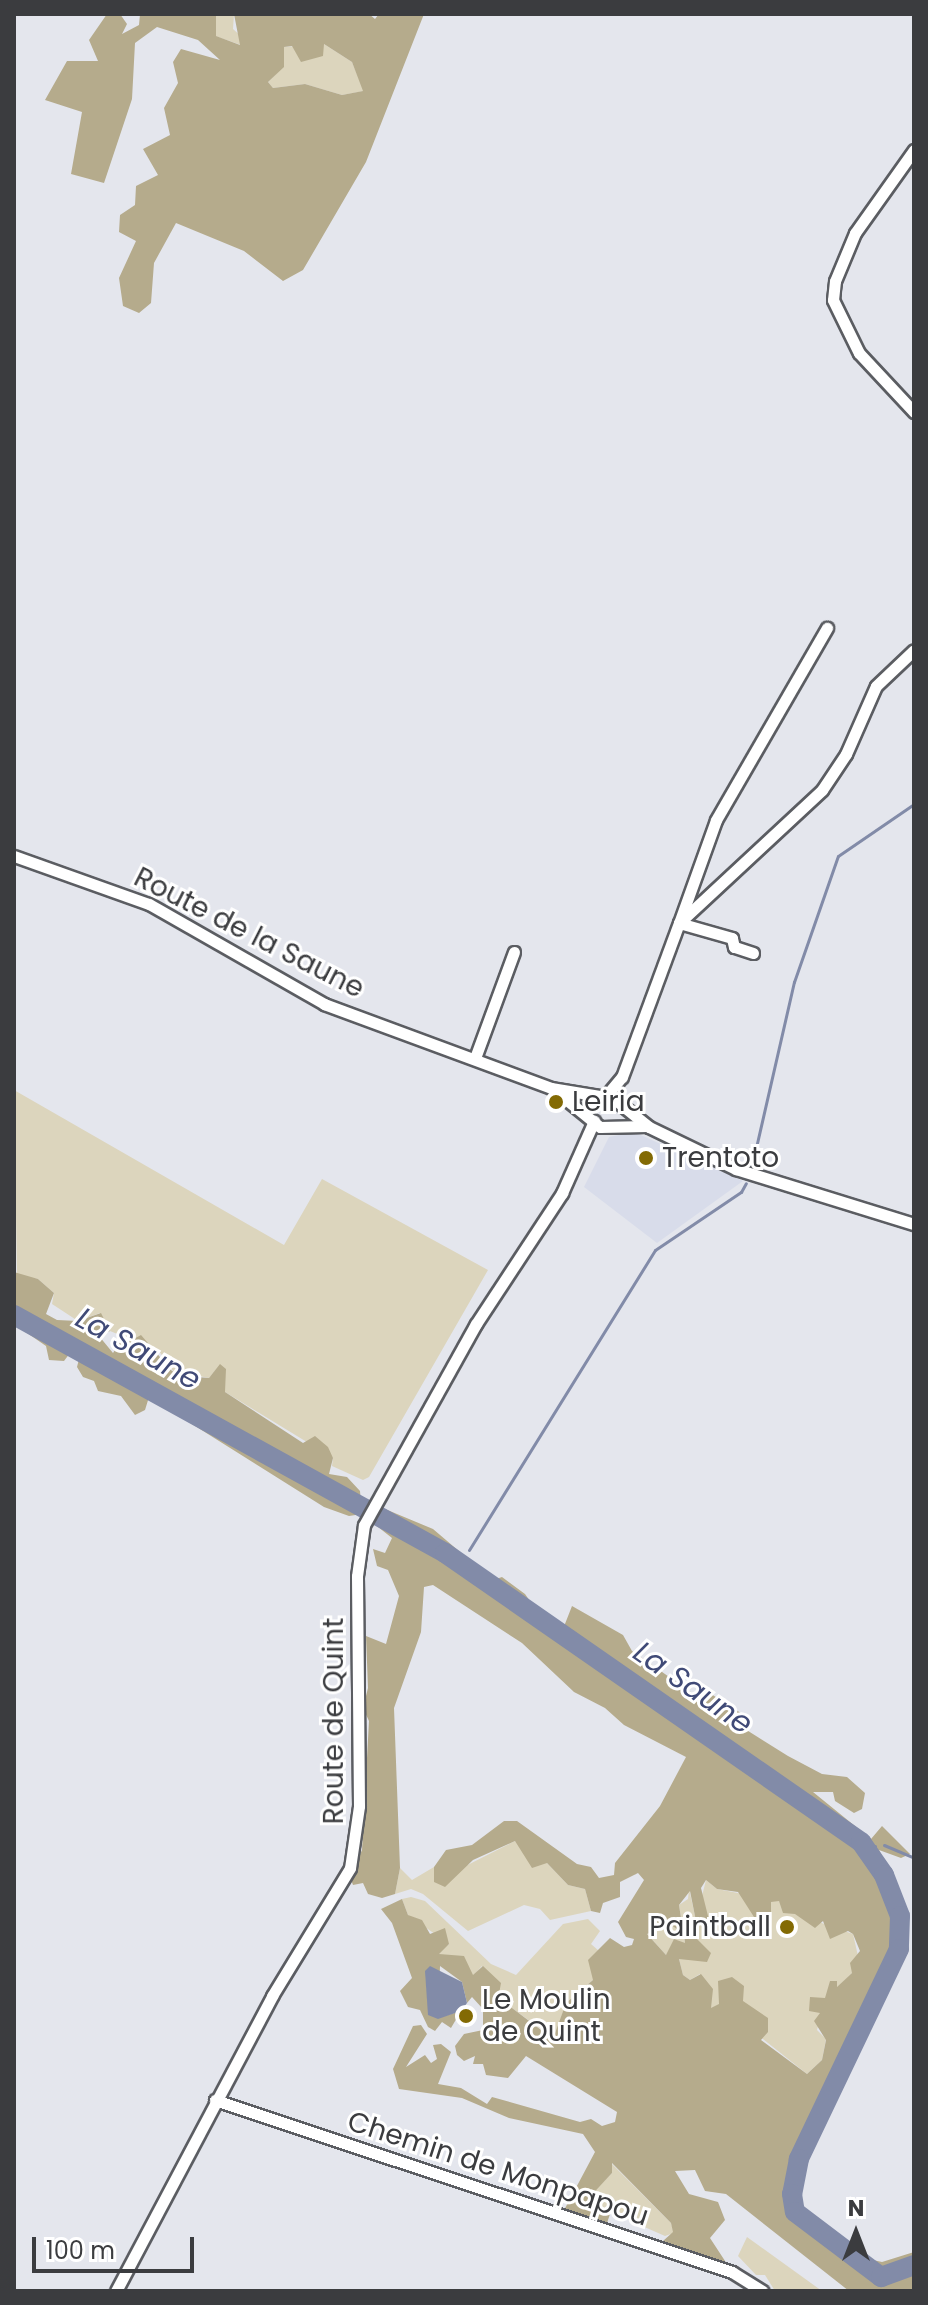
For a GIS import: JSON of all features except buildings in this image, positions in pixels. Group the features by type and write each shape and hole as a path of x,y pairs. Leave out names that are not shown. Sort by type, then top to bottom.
{"street":[{"path":"914,150 855,233 839,267 833,300 859,353 914,412"},
{"path":"649,1127 612,1127 621,1105 622,1077 716,820 827,628"},
{"path":"679,923 822,790 846,754 876,686 914,650"},
{"name":"Route de la Saune","path":"14,856 157,908 314,999 551,1088 603,1097 621,1105"},
{"path":"679,923 732,938 734,947 753,953"},
{"path":"475,1058 514,952"},
{"name":"Route de Quint","path":"585,1151 594,1104 622,1077"},
{"name":"Route de la Saune","path":"551,1088 593,1119 612,1127"},
{"path":"621,1105 649,1127 766,1181 914,1224"},
{"name":"Route de Quint","path":"116,2291 215,2100 287,1969 338,1892 353,1858 360,1783 357,1560 364,1525 476,1324 585,1151 612,1127"},
{"name":"Chemin de Monpapou","path":"215,2100 732,2272 762,2291"}],"shaded area":[{"path":"107,14 120,14 127,24 122,34 139,25 140,14 210,14 216,16 216,36 240,45 234,14 369,14 375,19 379,14 424,14 366,162 303,270 283,281 244,251 176,223 154,263 151,303 139,313 123,306 119,278 136,241 119,232 120,215 135,205 136,186 158,175 143,149 170,135 164,108 178,83 173,62 181,49 220,60 198,40 157,27 135,43 132,99 104,183 71,174 82,112 45,100 67,61 98,61 89,40","holes":["324,44 352,62 363,91 342,95 305,84 273,88 268,82 284,67 284,47 292,46 301,62 323,56"]},
{"path":"211,14 234,14 233,29 242,37 241,45 215,36 216,17"},
{"path":"324,44 352,62 364,91 342,95 305,84 273,88 268,82 284,66 284,47"},
{"path":"14,1090 284,1245 322,1179 488,1270 369,1477 363,1480 332,1466 333,1458 225,1392 220,1365 209,1378 173,1371 159,1351 110,1331 100,1313 78,1321 52,1304 54,1293 38,1279 17,1276"},
{"path":"634,1132 743,1181 657,1243 584,1187 609,1137"},
{"path":"14,1272 38,1279 54,1293 46,1314 57,1320 78,1321 101,1313 110,1331 99,1336 113,1353 123,1338 130,1341 141,1335 172,1371 185,1376 209,1378 220,1364 226,1369 225,1392 303,1443 315,1436 328,1447 333,1458 329,1474 347,1477 360,1491 362,1514 349,1516 324,1507 149,1397 145,1410 135,1415 121,1396 98,1391 94,1381 83,1377 77,1367 79,1359 70,1353 64,1361 49,1360 46,1346 14,1324"},
{"path":"385,1509 433,1529 493,1580 502,1577 525,1594 539,1614 563,1629 572,1606 623,1635 632,1651 695,1695 708,1692 747,1717 745,1729 822,1774 847,1777 865,1793 862,1809 854,1813 835,1801 833,1792 813,1792 871,1839 882,1826 910,1854 901,1858 879,1850 900,1891 906,1932 902,1959 802,2169 797,2201 808,2217 864,2258 882,2262 914,2252 914,2291 849,2291 726,2194 705,2191 695,2170 675,2171 689,2194 718,2202 725,2220 710,2238 727,2264 663,2241 673,2232 671,2223 612,2163 612,2173 587,2200 611,2211 605,2229 562,2214 595,2152 583,2134 509,2118 462,2098 399,2089 393,2069 413,2026 421,2025 427,2034 406,2067 425,2055 431,2063 437,2059 433,2045 441,2044 451,2052 438,2084 461,2088 487,2104 492,2097 580,2122 591,2119 602,2126 615,2122 617,2112 526,2056 508,2078 486,2075 483,2064 473,2064 475,2056 464,2061 457,2055 455,2046 464,2034 483,2030 483,2009 472,1997 467,2003 462,1982 440,1966 438,2018 461,2011 451,2028 442,2022 435,2031 428,2027 420,2010 408,2007 400,1991 412,1978 392,1923 381,1909 402,1899 408,1915 422,1920 430,1934 445,1928 449,1944 439,1954 464,1956 473,1975 483,1966 501,1983 499,1994 512,2008 553,2039 566,2003 593,1980 588,1960 610,1938 624,1947 632,1945 634,1939 626,1937 618,1922 644,1880 638,1873 620,1882 620,1897 603,1903 600,1913 591,1911 585,1889 568,1885 547,1863 532,1868 515,1841 473,1860 445,1887 434,1882 434,1867 446,1850 472,1845 504,1821 517,1821 577,1864 591,1867 599,1878 614,1875 615,1863 660,1806 686,1757 624,1725 605,1708 574,1692 522,1643 433,1585 424,1587 421,1632 394,1708 400,1868 395,1894 382,1898 368,1894 363,1883 353,1885 350,1877 362,1850 369,1721 363,1708 368,1688 366,1636 386,1644 399,1596 388,1570 377,1566 373,1549 385,1553 392,1538 373,1523","holes":["706,1880 717,1889 738,1892 754,1917 771,1919 771,1902 779,1901 783,1913 795,1914 815,1928 823,1921 830,1939 848,1931 853,1934 860,1951 850,1963 852,1973 837,1987 837,1981 830,1981 825,1998 810,1997 809,2011 820,2013 814,2021 826,2040 822,2060 807,2074 761,2040 768,2032 768,2018 743,2001 744,1986 732,1977 718,1981 719,2004 711,2008 713,1989 701,1974 690,1980 683,1975 679,1959 707,1962 711,1953 696,1938 693,1926 681,1918 679,1905 690,1891 696,1921 709,1920 701,1888","671,1925 684,1934 685,1943 674,1939 666,1955 647,1934"]},
{"path":"515,1841 547,1863 568,1885 585,1889 591,1911 550,1920 540,1909 524,1905 468,1931 423,1894 411,1889 395,1894 400,1868 412,1880 434,1867 434,1882"},
{"path":"706,1880 717,1889 779,1901 796,1914 853,1934 858,1956 852,1973 826,1999 817,2030 826,2039 822,2060 807,2074 720,2005 711,2009 700,1974 690,1980 683,1975 679,1959 693,1957 696,1938 693,1926 681,1918 679,1905 688,1899 689,1889 696,1920"},
{"path":"411,1897 425,1901 491,1964 516,1975 563,1924 588,1919 600,1931 591,1944 599,1951 593,1980 566,2003 554,2039 512,2008 482,1966 473,1976 438,1953 449,1944 408,1915 402,1899"},
{"path":"671,1925 684,1934 685,1943 666,1955 647,1934"},
{"path":"611,2163 671,2223 674,2233 665,2236 585,2201 612,2173"},
{"path":"747,2237 822,2291 775,2291 765,2275 756,2275 738,2256"}],"water":[{"path":"430,1966 462,1982 467,2003 461,2011 438,2019 428,2015 425,1971"}],"waterway":[{"path":"752,1165 794,982 838,856 914,804"},
{"path":"469,1550 655,1250 741,1192 746,1183"},
{"name":"La Saune","path":"14,1315 445,1553 861,1842 884,1875 900,1916 899,1949 799,2159 792,2194 795,2212 881,2277 914,2265"},
{"name":"La Saune","path":"461,1564 464,1560"},
{"path":"884,1845 914,1858"},
{"path":"864,1846 875,1846"}],"place":[{"name":"Leiria","path":"556,1102"},
{"name":"Trentoto","path":"646,1158"},
{"name":"Paintball","path":"787,1927"},
{"name":"Le Moulin de Quint","path":"466,2016"}]}
